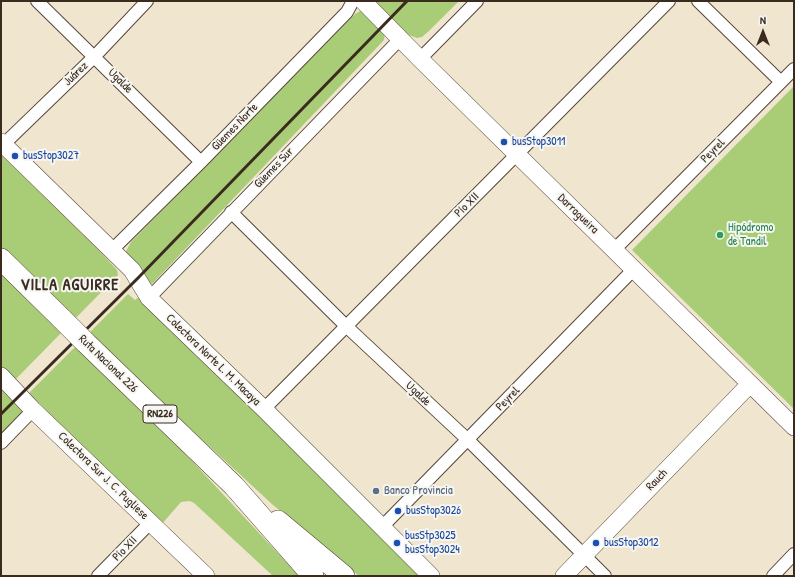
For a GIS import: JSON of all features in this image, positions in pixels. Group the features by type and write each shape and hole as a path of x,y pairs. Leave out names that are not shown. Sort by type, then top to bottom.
{"highway":[{"name":"Ruta Nacional 226","path":"1,259 234,486 313,576"},
{"name":"Ruta Nacional 226","path":"234,486 344,576"}],"main road":[{"name":"Darragueira","path":"363,1 794,427"},
{"name":"Colectora Norte L. M. Macaya","path":"2,143 133,272 149,298 264,409 381,528 431,576"},
{"name":"Colectora Sur J. C. Pugliese","path":"1,376 33,410 206,576"},
{"name":"Rauch","path":"564,576 750,384"}],"street":[{"name":"Ugalde","path":"37,1 95,56 201,162"},
{"name":"Juárez","path":"2,143 95,56 147,1"},
{"name":"Güemes Norte","path":"112,250 201,162 347,12 353,1"},
{"path":"420,59 477,1"},
{"name":"Pío XII","path":"264,409 669,1"},
{"path":"698,1 781,82"},
{"name":"Güemes Sur","path":"149,298 400,38"},
{"name":"Peyrel","path":"614,250 794,69"},
{"name":"Ugalde","path":"231,212 346,326 468,440 604,576"},
{"name":"Peyrel","path":"381,528 634,269"},
{"path":"1,443 33,410"},
{"name":"Pío XII","path":"98,576 151,522"},
{"path":"772,576 794,554"}],"green space":[{"path":"375,1 459,1 429,31 422,37 417,38 409,35"},
{"path":"360,11 366,12 385,33 384,40 153,283 149,285 125,253 131,242 355,14"},
{"name":"Hipódromo de Tandil","path":"794,86 794,409 632,250"},
{"path":"1,154 83,233 117,270 118,275 14,381 1,368 1,272 66,313 1,248"},
{"path":"128,294 135,300 140,296 422,576 359,576 273,505 91,337 80,348 193,462 299,576 273,576 190,501 181,502 161,525 29,393"},
{"path":"1,383 26,410 1,437"}],"railway":[{"path":"1,414 138,278 407,1"}],"place":[{"name":"busStop3011","path":"504,142"},
{"name":"busStop3027","path":"15,156"},
{"name":"Hipódromo de Tandil","path":"720,235"},
{"name":"Banco Provincia","path":"376,491"},
{"name":"busStop3026","path":"398,511"},
{"name":"busStp3025 busStop3024","path":"397,543"},
{"name":"busStop3012","path":"596,543"}],"district":[{"name":"VILLA AGUIRRE","path":"70,286"}]}
